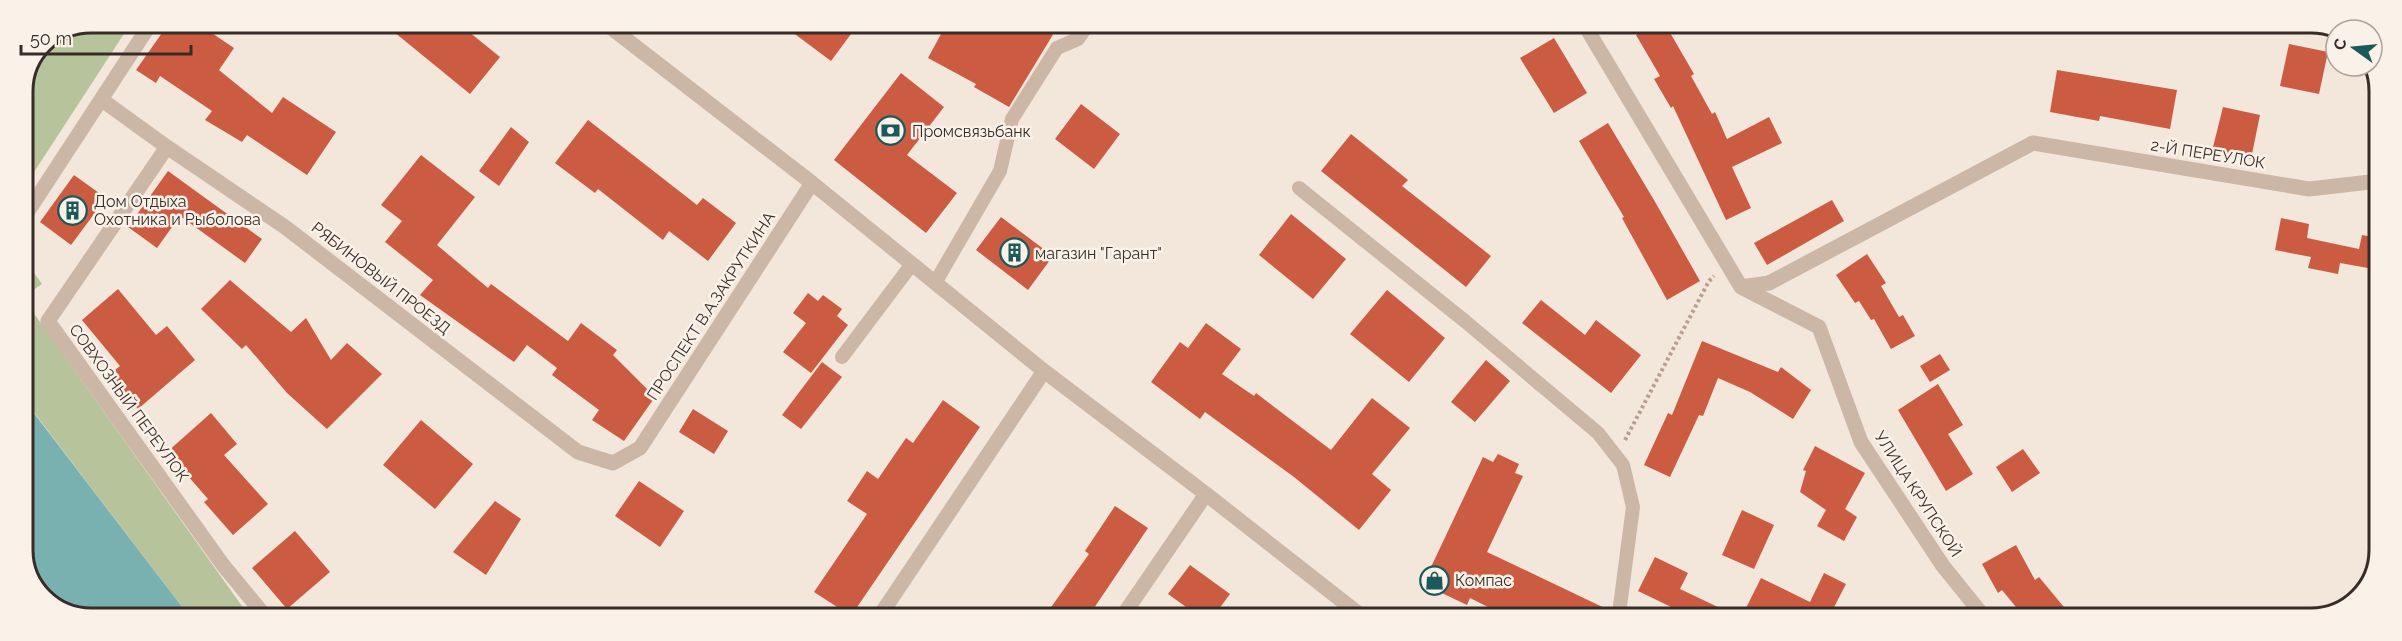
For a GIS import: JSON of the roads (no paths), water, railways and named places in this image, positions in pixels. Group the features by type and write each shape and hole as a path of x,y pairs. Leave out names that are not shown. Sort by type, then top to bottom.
{"street":[{"path":"33,203 144,33"},
{"path":"618,33 812,183 1044,371 1351,608"},
{"path":"1589,33 1741,287"},
{"name":"РЯБИНОВЫЙ ПРОЕЗД","path":"102,100 285,227 578,452 613,463 640,448"},
{"name":"2-Й ПЕРЕУЛОК","path":"1741,287 1769,283 2033,143 2309,189 2369,182"},
{"name":"СОВХОЗНЫЙ ПЕРЕУЛОК","path":"167,147 48,321 223,565 258,608"},
{"name":"ПРОСПЕКТ В.А.ЗАКРУТКИНА","path":"640,448 812,183"},
{"name":"УЛИЦА КРУПСКОЙ","path":"1741,287 1819,327 1861,442 1943,566 1977,608"},
{"path":"885,608 1044,371"},
{"path":"1128,608 1206,494"}],"lane":[{"path":"935,282 1000,171 1012,119 1057,48 1078,39 1082,33"},
{"path":"1299,188 1484,337 1598,433 1623,465 1633,507 1621,608"},
{"path":"842,357 912,264"}],"water":[{"path":"33,412 183,608 79,607 55,596 47,588 37,573 33,554"}],"place":[{"name":"Промсвязьбанк","path":"891,131"},
{"name":"Дом Отдыха Охотника и Рыболова","path":"73,210"},
{"name":"магазин \"Гарант\"","path":"1014,253"},
{"name":"Компас","path":"1434,580"}]}
